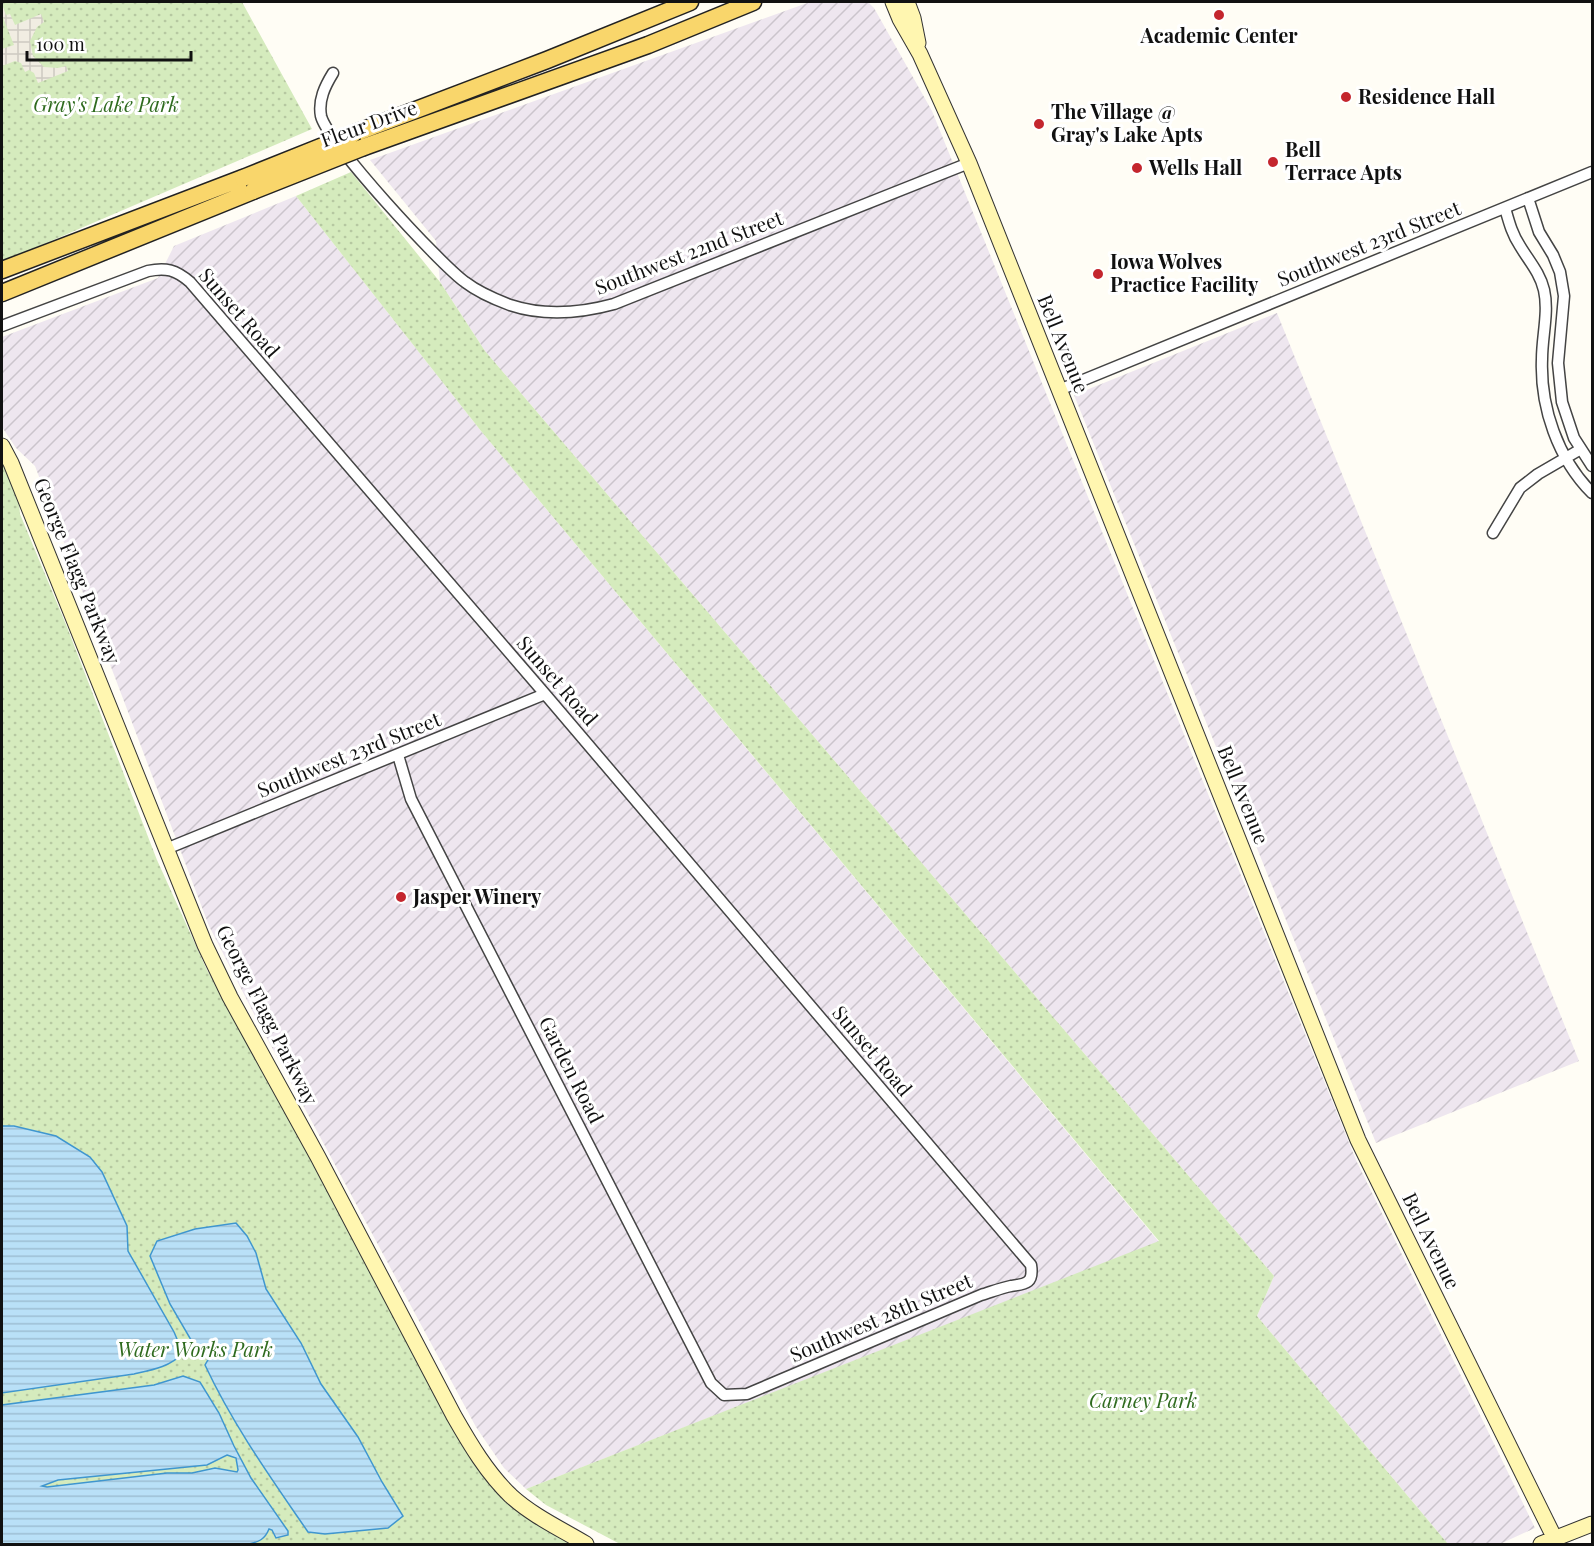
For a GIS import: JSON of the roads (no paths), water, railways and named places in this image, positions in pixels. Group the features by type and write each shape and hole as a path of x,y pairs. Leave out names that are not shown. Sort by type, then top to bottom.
{"main road":[{"name":"Fleur Drive","path":"2,293 248,184 690,2"},
{"name":"Fleur Drive","path":"359,140 648,45 753,2"},
{"name":"Fleur Drive","path":"2,270 248,184"}],"street":[{"name":"Bell Avenue","path":"893,2 920,54 969,163 1358,1140 1548,1542"},
{"name":"Bell Avenue","path":"907,2 913,18 920,54"},
{"name":"Southwest 22nd Street","path":"333,73 321,97 321,117 332,137 443,262 464,281 489,296 527,309 562,313 597,309 614,304 969,163"},
{"name":"Southwest 23rd Street","path":"1059,390 1593,172"},
{"path":"1528,198 1539,232 1560,272 1564,302 1558,363 1559,382 1567,420 1574,438 1593,466"},
{"path":"1505,208 1511,231 1534,265 1544,289 1546,304 1542,359 1544,398 1548,417 1566,458 1593,493"},
{"name":"Sunset Road","path":"2,326 148,271 171,269 190,282 545,694 1026,1260"},
{"path":"1544,328 1562,329"},
{"name":"George Flagg Parkway","path":"2,446 205,945 230,997 476,1454 513,1497 545,1521 586,1545"},
{"path":"1493,532 1520,488 1538,474 1581,449"},
{"name":"Southwest 23rd Street","path":"166,849 545,694"},
{"name":"Garden Road","path":"398,755 411,800 711,1383 724,1395"},
{"name":"Southwest 28th Street","path":"724,1395 747,1394 981,1295 1024,1285 1032,1273 1031,1265 1026,1260"},
{"path":"1548,1542 1593,1524"}],"water":[{"path":"2,1126 14,1126 56,1136 90,1157 102,1172 127,1226 128,1251 174,1332 183,1353 178,1358 160,1367 134,1374 2,1393"},
{"path":"236,1223 247,1236 256,1253 266,1289 301,1343 321,1384 358,1437 403,1516 388,1528 325,1534 308,1532 253,1451 228,1409 205,1365 209,1358 204,1352 198,1352 170,1304 150,1256 157,1241 195,1229"},
{"path":"183,1376 200,1382 219,1413 251,1478 288,1531 288,1535 276,1538 269,1529 261,1540 249,1544 2,1544 2,1405 154,1385","holes":["227,1455 236,1458 237,1472 215,1468 192,1473 167,1473 42,1486 58,1480 207,1465"]}],"place":[{"name":"Academic Center","path":"1219,15"},
{"name":"Residence Hall","path":"1346,97"},
{"name":"The Village @ Gray's Lake Apts","path":"1039,124"},
{"name":"Bell Terrace Apts","path":"1273,162"},
{"name":"Wells Hall","path":"1137,168"},
{"name":"Iowa Wolves Practice Facility","path":"1098,274"},
{"name":"Jasper Winery","path":"401,897"}],"park label":[{"name":"Gray's Lake Park","path":"106,105"},
{"name":"Water Works Park","path":"195,1350"},
{"name":"Carney Park","path":"1143,1401"}]}
